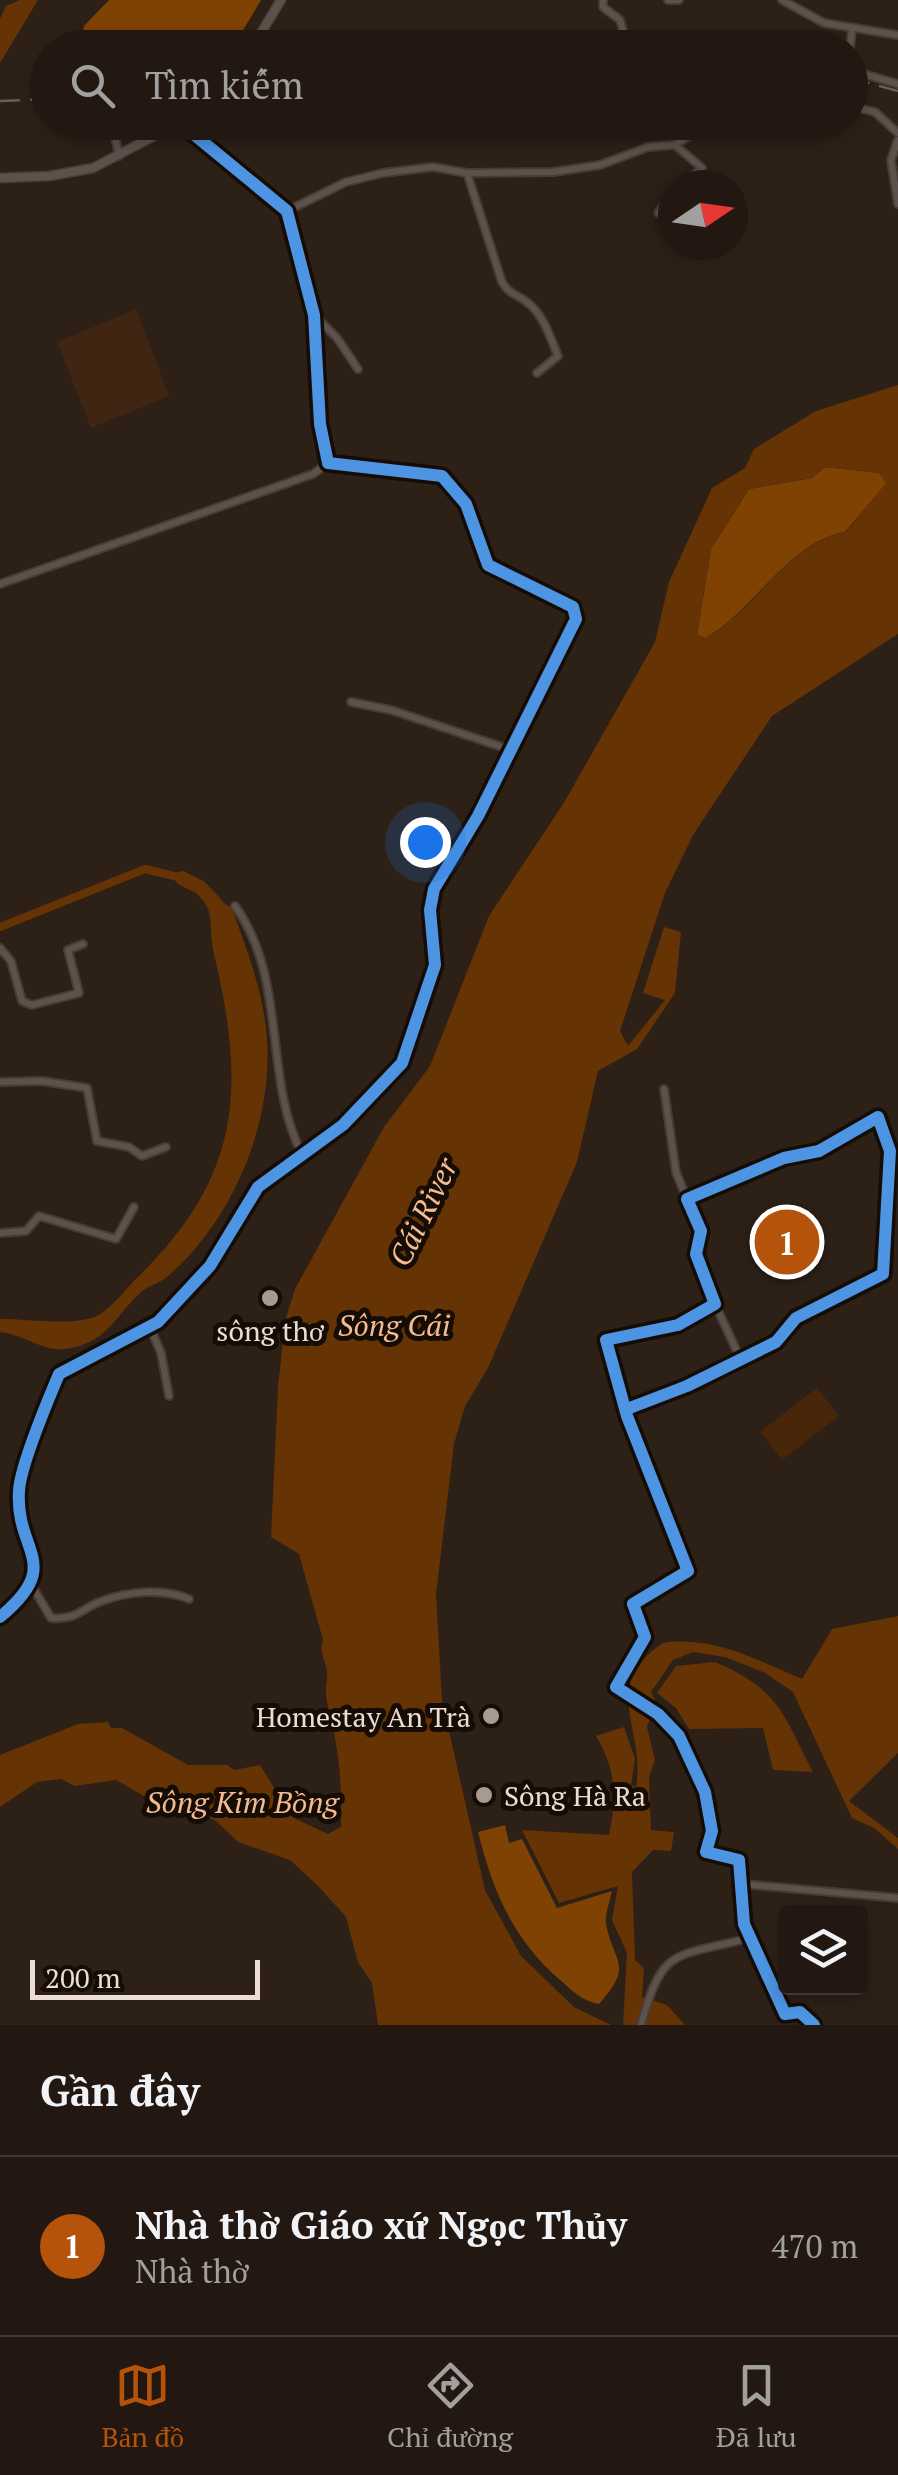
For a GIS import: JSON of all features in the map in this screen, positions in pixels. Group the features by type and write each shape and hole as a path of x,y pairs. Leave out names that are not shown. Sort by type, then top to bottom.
{"street":[{"path":"263,30 281,0"},
{"path":"603,0 602,8 620,20 623,30"},
{"path":"668,0 678,0"},
{"path":"782,0 812,18 860,30"},
{"path":"868,31 898,35"},
{"path":"868,75 898,84"},
{"path":"868,110 876,112 898,136 891,160 898,204"},
{"path":"116,140 120,157"},
{"path":"0,178 69,174 120,157 150,140"},
{"path":"201,140 287,211 314,315 320,424 328,463"},
{"path":"287,211 365,176 433,167 467,173 553,172 612,162 648,147 675,145 683,140"},
{"path":"675,145 700,170"},
{"path":"467,173 502,282 507,292 525,300 538,314 558,356 538,373"},
{"path":"314,315 337,338 358,369"},
{"path":"0,584 313,474 328,463 442,476 466,504 488,565 573,608 573,629 508,749 478,816 434,889 430,910 436,966 406,1055 354,1116 258,1187 200,1280 150,1327 59,1374 19,1486 33,1562 31,1584 52,1618 57,1619 86,1614 100,1601 146,1592 173,1592 189,1599"},
{"path":"351,702 391,710 508,749"},
{"path":"236,906 252,931 262,962 286,1119 302,1154"},
{"path":"0,948 11,960 22,1001 32,1005 79,992 68,950 83,944"},
{"path":"0,1082 42,1080 87,1088 98,1141 129,1147 142,1156 166,1148"},
{"path":"664,1089 676,1172 701,1231 696,1254 740,1358"},
{"path":"627,1409 687,1386 776,1342 796,1318 883,1274 890,1212 890,1152 884,1129 878,1117 819,1151 784,1158 687,1199"},
{"path":"0,1232 26,1230 39,1216 116,1239 134,1207"},
{"path":"715,1304 678,1325 606,1340 627,1409 688,1572 633,1604 645,1637 616,1684 658,1714 679,1736 705,1792 712,1830 706,1852 740,1860 749,1938 776,1987 784,2014 800,2012 814,2025"},
{"path":"150,1327 161,1353 169,1396"},
{"path":"0,1616 31,1584"},
{"path":"742,1884 898,1898"},
{"path":"641,2025 650,1990 669,1961 749,1938"}],"shaded area":[{"path":"109,0 261,0 243,30 83,30"},
{"path":"136,309 169,396 91,428 57,342"},
{"path":"825,467 879,473 887,483 845,532 807,548 723,627 706,638 697,635 711,549 749,489 812,478"},
{"path":"817,1388 839,1416 782,1460 760,1432"},
{"path":"505,1825 509,1843 522,1839 557,1908 612,1891 606,1923 619,1971 599,2004 578,1995 560,1980 529,1948 507,1913 478,1832"}],"water":[{"path":"20,0 38,0 0,63 0,19 6,6"},
{"name":"Sông Cái","path":"898,385 898,634 772,716 693,835 665,893 620,1031 628,1046 665,1000 643,993 664,927 681,932 675,993 637,1049 598,1071 577,1162 488,1368 465,1406 454,1444 436,1594 442,1700 485,1890 521,1956 574,2007 611,2025 378,2025 372,1983 358,1962 346,1917 290,1860 238,1842 216,1821 163,1796 156,1803 116,1780 75,1786 61,1779 37,1782 0,1807 0,1755 78,1724 108,1722 111,1728 122,1728 188,1765 227,1765 234,1770 260,1765 292,1817 328,1834 341,1827 339,1762 326,1695 323,1640 299,1554 271,1537 278,1387 285,1321 295,1289 384,1127 430,1066 489,916 565,801 655,642 669,582 712,488 745,468 754,449 816,411","holes":["825,467 879,473 886,483 846,532 807,548 723,627 706,638 697,635 711,549 749,489 812,478"]},
{"path":"182,878 232,908 262,1005 267,1072 263,1105 244,1169 229,1200 190,1254 167,1277 141,1292 101,1335 79,1346 57,1349 0,1332 0,1319 70,1321 92,1318 104,1311 171,1241 197,1205 215,1168 226,1131 231,1092 225,1006 210,915 203,900"},
{"path":"898,1616 898,1753 849,1801 898,1838 898,1849 874,1828 852,1818 793,1692 765,1673 725,1657 693,1652 673,1660 651,1692 656,1702 647,1727 655,1760 649,1777 651,1830 674,1832 671,1851 653,1850 632,1872 635,1960 644,1968 642,1997 667,2005 685,2025 623,2025 627,1953 612,1920 618,1886 559,1903 522,1830 609,1835 613,1783 608,1760 596,1736 624,1727 635,1759 631,1785 636,1787 638,1767 629,1693 633,1676 644,1659 663,1643 717,1646 802,1679 832,1629"},
{"path":"715,1662 753,1682 777,1705 813,1772 773,1770 763,1728 689,1729 676,1708 657,1693 676,1666"}],"waterway":[{"path":"0,927 145,869 182,878"},
{"path":"182,878 201,888 217,905"}],"railway":[{"path":"868,83 898,91"},
{"path":"0,101 30,100"}],"cycle path":[{"path":"0,1617 19,1599 34,1570 23,1529 19,1491 29,1450 59,1374 158,1322 210,1266 258,1187 343,1125 402,1063 435,965 430,910 434,889 478,816 576,619 573,607 488,565 466,504 442,476 328,463 320,424 314,315 287,211 201,140"},
{"path":"627,1409 687,1386 776,1342 796,1318 883,1274 890,1151 878,1117 819,1151 784,1158 687,1199 701,1231 696,1254 715,1304 678,1325 606,1340 627,1416 688,1571 633,1604 645,1637 616,1687 658,1714 679,1736 705,1792 712,1831 706,1852 739,1860 744,1924 785,2014 800,2012 814,2025"}],"place":[{"name":"Nhà thờ Giáo xứ Ngọc Thủy","path":"787,1242"},
{"name":"sông thơ","path":"270,1298"},
{"name":"Homestay An Trà","path":"491,1716"},
{"name":"Sông Hà Ra","path":"484,1795"}],"water label":[{"name":"Cái River","path":"423,1212"},
{"name":"Sông Kim Bồng","path":"242,1802"}]}
